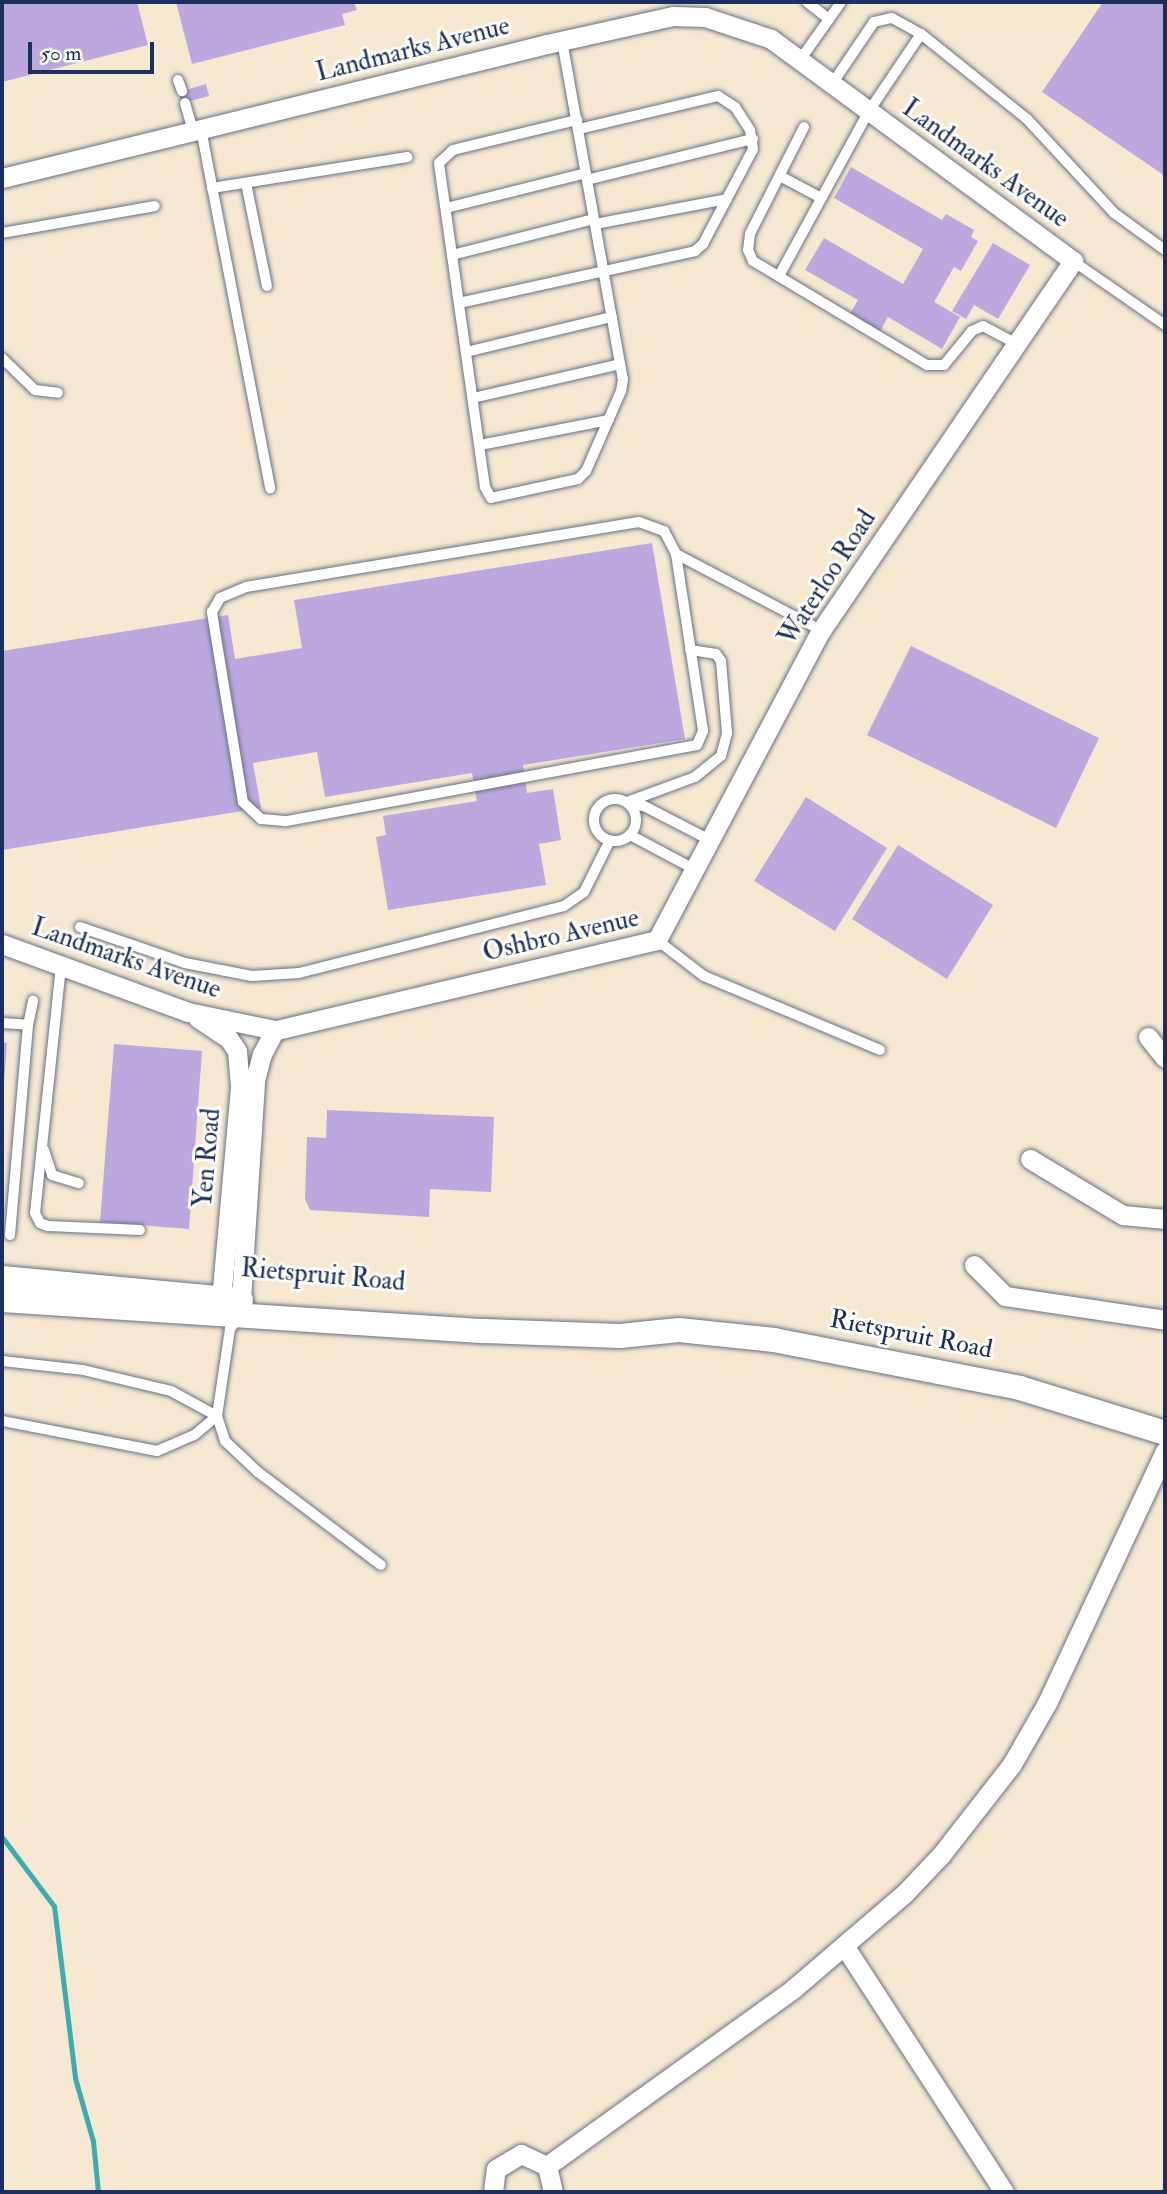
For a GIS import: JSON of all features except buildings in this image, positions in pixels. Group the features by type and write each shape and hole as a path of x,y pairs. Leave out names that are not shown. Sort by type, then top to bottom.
{"street":[{"name":"Landmarks Avenue","path":"2,178 562,41 673,16 705,17 744,27 800,60 1073,261"},
{"name":"Waterloo Road","path":"657,940 821,630 1073,261"},
{"name":"Oshbro Avenue","path":"275,1030 657,940"},
{"name":"Landmarks Avenue","path":"2,944 188,1012 275,1030"},
{"name":"Yen Road","path":"188,1012 219,1032 237,1051 240,1087 231,1311"},
{"name":"Yen Road","path":"231,1311 256,1080 262,1054 275,1030"},
{"path":"1148,1037 1165,1058"},
{"path":"1030,1159 1123,1215 1165,1219"},
{"path":"974,1265 1005,1296 1165,1320"},
{"name":"Rietspruit Road","path":"2,1278 231,1311"},
{"name":"Rietspruit Road","path":"2,1300 598,1324 639,1333 679,1329 884,1358 1020,1388 1165,1433"},
{"path":"547,2166 793,1989 845,1947 941,1855 1012,1763 1047,1703 1165,1451"},
{"path":"845,1947 1004,2192"},
{"path":"493,2192 496,2169 511,2157 531,2155 547,2166 553,2192"}],"lane":[{"path":"807,2 829,19"},
{"path":"800,60 841,2"},
{"path":"832,84 874,22 883,17 921,34 1027,119 1114,213 1165,250"},
{"path":"779,276 869,111 921,34"},
{"path":"459,303 603,271 695,251 703,244 754,149 753,139 735,107 718,96 578,125 444,155 439,163 485,487 491,498 500,499 578,479 586,471 621,391 620,364 603,271 578,125 562,41"},
{"path":"185,103 197,130 212,188 270,488"},
{"path":"804,127 750,234 748,250 753,261 927,365 944,365 972,331 983,326 1018,344"},
{"path":"446,208 753,139"},
{"path":"212,188 408,157"},
{"path":"780,176 821,198"},
{"path":"246,183 267,286"},
{"path":"452,255 595,222 727,199"},
{"path":"2,233 155,206"},
{"name":"Landmarks Avenue","path":"1073,261 1165,325"},
{"path":"466,352 612,317"},
{"path":"2,358 35,390 58,393"},
{"path":"473,398 620,364"},
{"path":"480,446 609,420"},
{"path":"639,522 664,531 676,554 704,731 697,745 684,751 285,821 261,819 243,802 212,612 220,598 246,587 639,522"},
{"path":"676,554 821,630"},
{"path":"629,804 695,777 721,755 727,733 721,661 716,654 690,650"},
{"path":"610,840 596,827 595,814 608,800 644,806 710,840"},
{"path":"629,804 636,817 630,835"},
{"path":"80,927 199,966 252,976 299,973 572,902 584,892 610,840 630,835 694,869"},
{"name":"Oshbro Avenue","path":"657,940 704,976 880,1050"},
{"path":"61,966 35,1213 40,1223 140,1230"},
{"path":"10,1235 28,1025 33,1001"},
{"path":"2,1023 28,1025"},
{"path":"43,1143 52,1175 79,1183"},
{"name":"Yen Road","path":"217,1416 231,1311"},
{"path":"2,1362 83,1370 172,1391 217,1416 225,1441 240,1458 381,1565"},
{"path":"2,1421 157,1451 194,1435 217,1416"}],"waterway":[{"path":"2,1837 54,1906 75,2078 93,2141 98,2192"}]}
